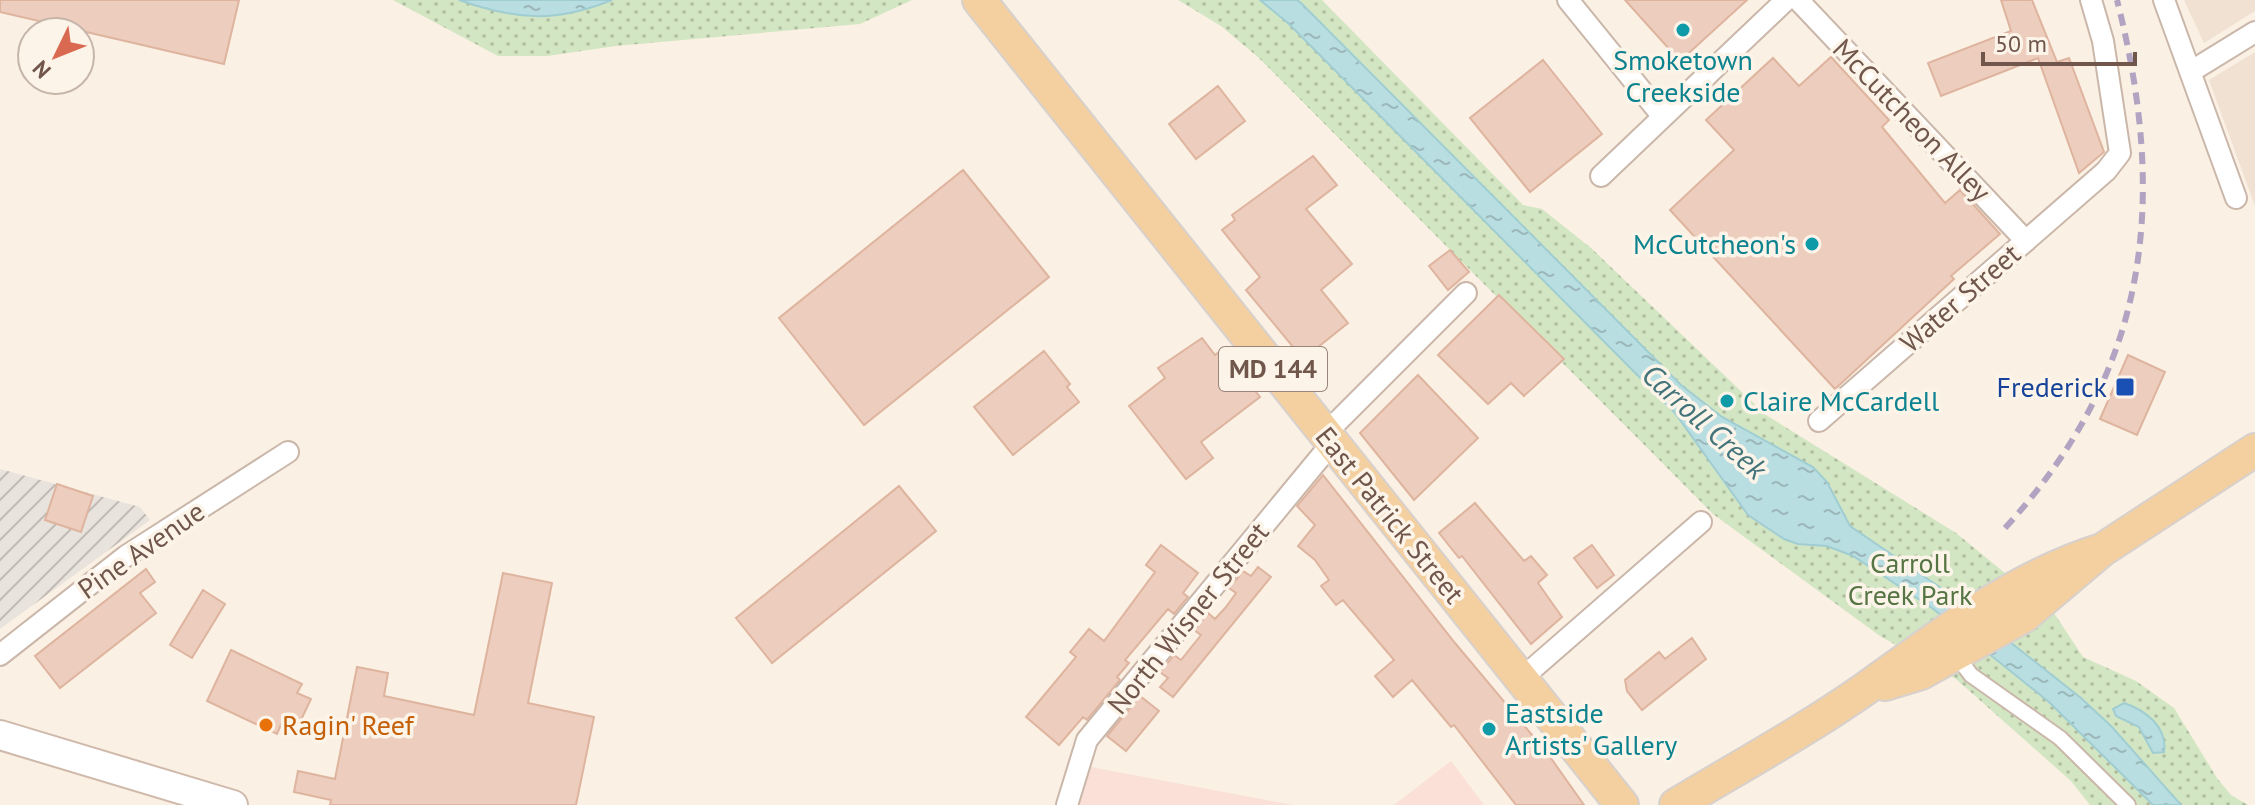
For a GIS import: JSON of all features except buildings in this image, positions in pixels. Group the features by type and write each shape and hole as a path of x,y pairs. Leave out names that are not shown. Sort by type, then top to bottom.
{"main road":[{"name":"East Patrick Street","path":"979,0 1622,805"},
{"path":"1676,805 1863,690 1921,673 1961,647 1986,619 2058,564 2102,550 2255,450"},
{"path":"0,735 233,805"}],"street":[{"path":"1568,0 1663,117"},
{"path":"1601,176 1786,0"},
{"name":"McCutcheon Alley","path":"1798,0 2026,241"},
{"name":"Water Street","path":"1819,421 2106,171 2120,153 2103,41 2091,0"},
{"path":"2164,0 2236,198"},
{"path":"2190,72 2255,32"},
{"name":"North Wisner Street","path":"1067,805 1087,740 1329,438 1466,293"},
{"name":"Pine Avenue","path":"0,655 126,556 288,452"},
{"path":"1521,679 1701,522"},
{"path":"1961,647 1971,675 2060,738 2128,805"}],"shaded area":[{"path":"2184,0 2255,0 2255,11 2204,43"},
{"path":"2255,52 2255,206 2209,80"},
{"path":"0,469 140,507 150,520 0,629"},
{"path":"1451,761 1484,805 1394,805"},
{"path":"1089,766 1096,768 1293,805 1079,805"}],"green space":[{"path":"393,0 912,0 860,24 616,46 547,56 498,56"},
{"name":"Carroll Creek Park","path":"1178,0 1322,0 1523,205 1542,209 1591,248 1766,415 1956,533 2054,613 2083,657 2136,681 2174,708 2217,778 2231,795 2248,805 2090,805 2071,781 1956,679 1880,636 1713,514 1259,58 1221,26"}],"water":[{"path":"459,0 612,0 572,13 536,16 499,12"},
{"name":"Carroll Creek","path":"1260,0 1297,0 1301,3 1681,385 1722,417 1813,467 1827,482 1850,526 1944,590 2081,698 2112,727 2181,805 2153,805 2049,702 1932,608 1853,556 1827,546 1798,544 1784,539 1748,515 1675,413 1288,23"},
{"path":"2124,703 2140,710 2159,727 2164,752 2153,753 2139,727 2116,716 2113,709"}],"railway":[{"path":"2005,528 2054,468 2091,407 2118,345 2134,280 2142,214 2141,145 2133,74 2117,0"}],"place":[{"name":"Smoketown Creekside","path":"1683,30"},
{"name":"McCutcheon's","path":"1812,244"},
{"name":"Frederick","path":"2125,387"},
{"name":"Claire McCardell","path":"1727,401"},
{"name":"Ragin' Reef","path":"266,725"},
{"name":"Eastside Artists' Gallery","path":"1489,729"}]}
